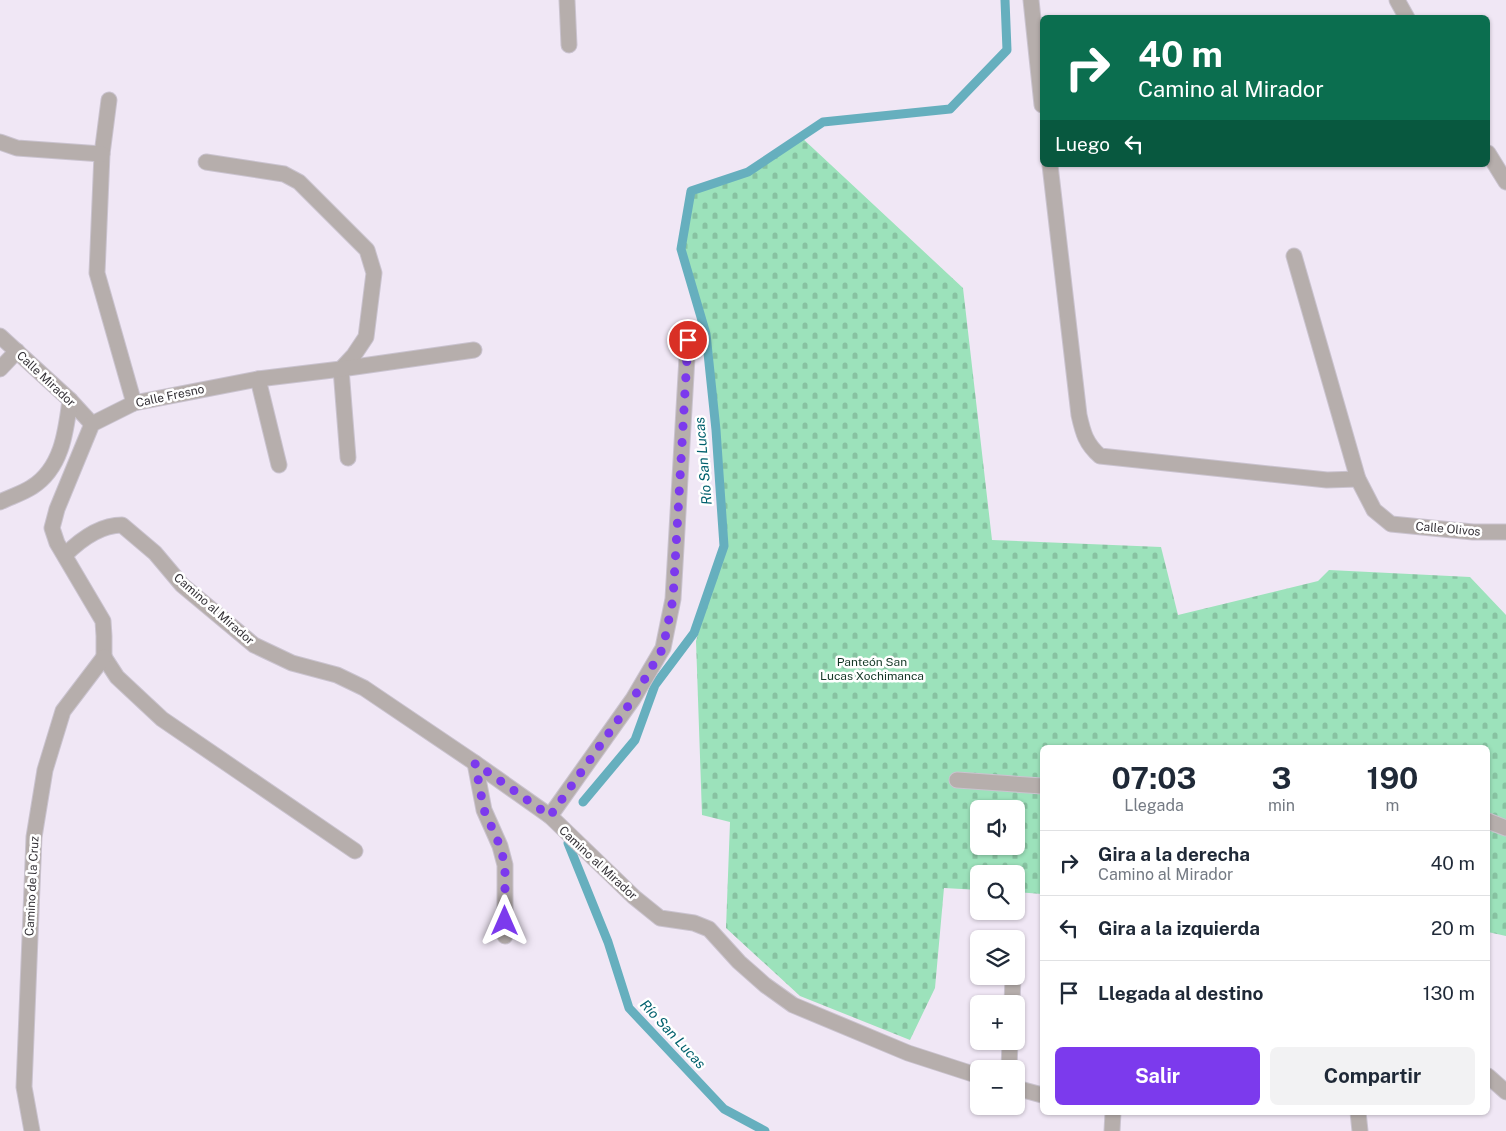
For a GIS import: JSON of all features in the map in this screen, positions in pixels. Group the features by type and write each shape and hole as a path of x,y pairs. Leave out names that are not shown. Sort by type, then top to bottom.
{"street":[{"path":"567,0 569,45"},
{"path":"1031,0 1040,86"},
{"path":"1397,0 1405,15"},
{"path":"109,100 102,154 97,273 134,403"},
{"path":"0,142 17,148 102,154"},
{"path":"1490,156 1506,182"},
{"path":"206,162 284,174 299,182 367,250 374,273 366,336 354,356 341,369 348,458"},
{"path":"1050,167 1079,415 1082,432 1091,448 1100,456 1326,480 1358,479 1294,256"},
{"name":"Calle Mirador","path":"0,336 70,400 92,424"},
{"path":"550,816 633,699 663,648 673,599 688,340"},
{"name":"Calle Fresno","path":"92,424 134,403 258,379 474,350"},
{"path":"0,368 17,352"},
{"path":"258,379 279,465"},
{"path":"0,502 33,487 49,472 62,446 70,400"},
{"path":"92,424 57,508 52,528 56,543 65,555 102,621 104,657 117,677 162,719 355,850"},
{"name":"Calle Olivos","path":"1358,479 1374,510 1391,524 1473,532 1506,532"},
{"name":"Camino al Mirador","path":"65,555 75,545 102,529 112,525 122,525 155,553 182,585 254,645 292,663 337,675 364,688 550,816 634,897 660,918 694,923 710,929 739,962 765,986 793,1006 908,1053 970,1073"},
{"name":"Camino de la Cruz","path":"32,1131 24,1087 34,837 45,770 63,711 104,657"},
{"path":"475,763 484,810 500,846 505,865 505,936"},
{"path":"957,780 1040,786"},
{"path":"1490,823 1506,828"},
{"path":"1490,1078 1506,1092"},
{"path":"1025,1090 1040,1094"},
{"path":"1112,1131 1113,1115"},
{"path":"1358,1115 1360,1131"}],"green space":[{"name":"Panteón San Lucas Xochimanca","path":"801,137 963,288 992,540 1161,547 1178,615 1318,581 1329,570 1470,577 1506,615 1506,936 1490,932 1490,745 1040,745 1040,894 1025,893 1025,865 970,865 970,889 944,888 935,988 910,1040 800,996 726,928 730,822 702,815 696,641 724,546 706,334 681,249 691,191 748,172"}],"waterway":[{"name":"Río San Lucas","path":"583,802 635,740 655,685 694,633 724,546 716,430 706,334 681,249 691,191 748,172 823,122 950,109 1007,50 1005,0"},
{"name":"Río San Lucas","path":"568,843 608,942 629,1008 724,1109 765,1131"}],"route":[{"path":"505,921 505,865 500,846 484,810 475,763 550,816 633,699 663,648 673,599 688,340"}]}
